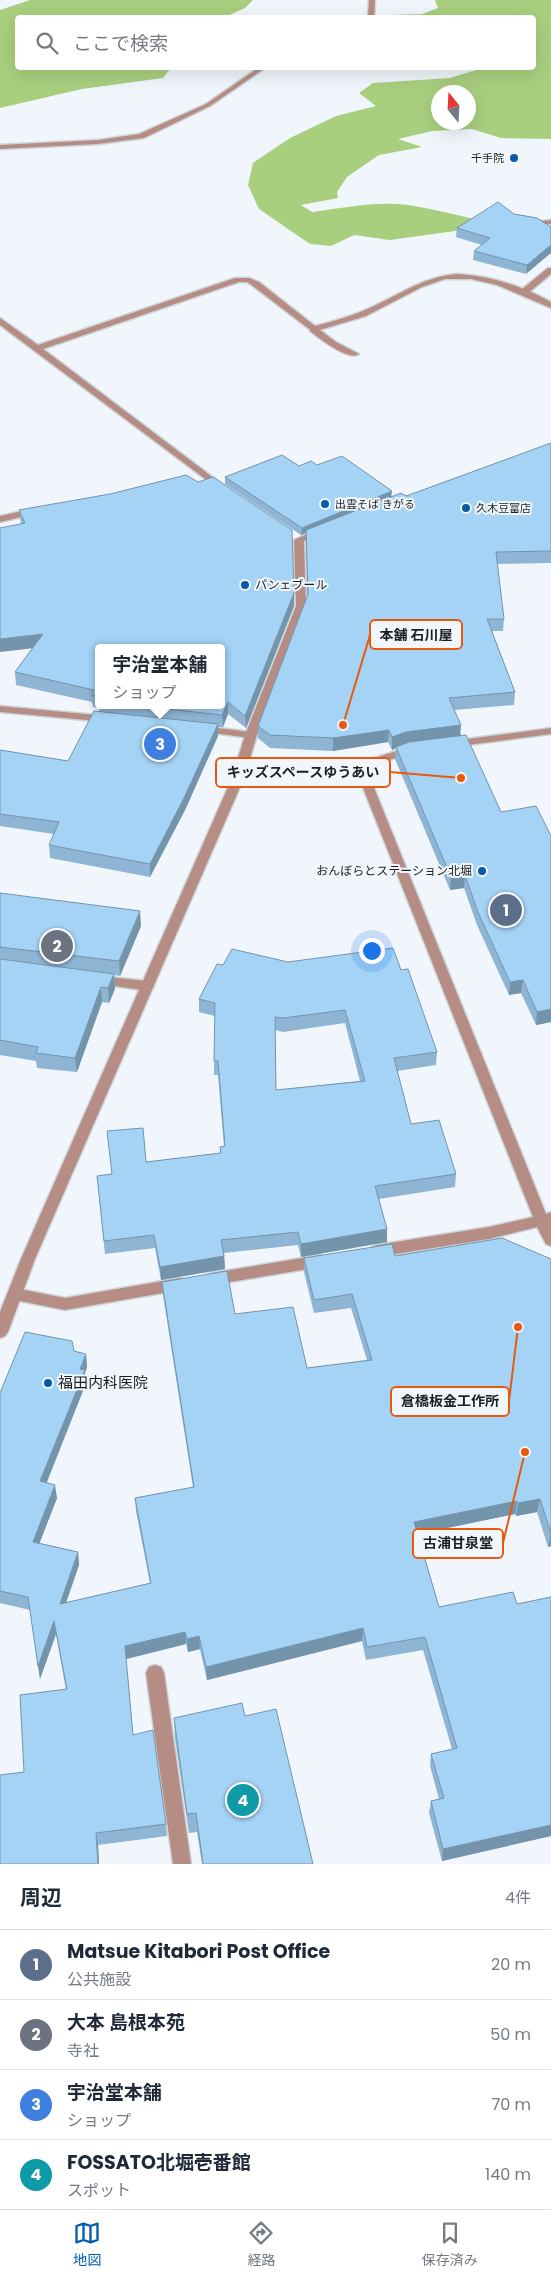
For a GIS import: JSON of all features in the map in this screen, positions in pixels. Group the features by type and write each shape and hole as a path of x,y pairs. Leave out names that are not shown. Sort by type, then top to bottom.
{"street":[{"path":"371,15 372,0"},
{"path":"0,147 98,142 141,136 208,105 259,70"},
{"path":"524,224 551,222"},
{"path":"524,292 551,270"},
{"path":"314,329 360,315 444,277 472,277 524,292 551,305"},
{"path":"36,349 238,280 249,280 333,344 355,354"},
{"path":"0,321 195,474 232,495"},
{"path":"0,519 46,510"},
{"path":"0,1332 238,778 251,736 301,606 296,538 328,528"},
{"path":"0,710 123,721"},
{"path":"189,728 251,736"},
{"path":"445,745 551,730"},
{"path":"238,778 360,766 406,750 425,748"},
{"path":"360,766 546,1220 551,1240"},
{"path":"89,979 148,986"},
{"path":"364,1254 489,1233 546,1220"},
{"path":"15,1294 65,1304 335,1258"},
{"path":"155,1673 182,1864"}],"green space":[{"path":"30,0 253,0 245,8 229,15 15,15 15,70 169,70 163,78 82,89 0,108 0,10"},
{"path":"435,0 551,0 551,139 501,138 475,130 476,85 431,85 431,130 452,130 432,131 398,139 422,147 379,155 347,177 337,192 338,198 301,205 312,212 372,204 408,205 515,226 551,226 551,241 470,229 390,240 354,235 331,246 310,244 259,209 248,185 253,163 290,138 336,116 376,106 359,93 373,83 450,78 476,70 536,70 536,15 391,15 422,14 438,8"}],"building":[{"path":"498,202 514,214 537,218 551,227 551,245 527,265 474,251 490,238 457,228"},
{"path":"551,443 551,551 496,552 504,619 487,619 515,692 449,698 461,725 406,732 392,737 389,730 333,738 270,735 258,726 308,594 306,530 401,493 406,496"},
{"path":"282,455 299,466 311,461 317,465 342,456 392,491 302,528 225,477"},
{"path":"186,475 198,482 213,477 292,530 294,593 245,716 228,702 225,708 225,644 95,644 95,695 92,695 94,690 15,672 43,634 0,639 0,528 25,523 19,510 110,494"},
{"path":"168,709 225,709 222,715"},
{"path":"94,711 218,724 184,798 150,864 49,845 59,822 0,814 0,750 68,761"},
{"path":"466,735 501,812 536,806 551,836 551,1009 537,1012 523,980 510,982 478,912 465,875 451,877 396,747 409,742"},
{"path":"0,893 140,911 119,961 0,947"},
{"path":"393,948 401,970 408,969 437,1052 394,1058 411,1124 439,1120 456,1174 375,1186 387,1229 301,1244 298,1232 221,1240 224,1256 160,1267 154,1235 104,1241 97,1176 112,1174 107,1131 143,1128 146,1162 221,1153 220,1147 225,1146 218,1061 214,1061 215,1003 199,999 217,964 223,965 232,949 288,962","holes":["345,1010 365,1081 276,1090 275,1017 283,1018"]},
{"path":"0,959 114,974 108,988 101,987 75,1058 36,1053 38,1047 0,1040"},
{"path":"502,1238 551,1259 551,1533 540,1499 518,1503 517,1501 414,1522 439,1607 513,1592 517,1604 551,1597 551,1825 443,1849 431,1801 444,1798 431,1754 457,1748 425,1637 367,1647 363,1628 206,1667 199,1636 187,1639 185,1632 125,1646 133,1735 153,1730 166,1824 96,1833 98,1864 0,1864 0,1775 24,1772 20,1695 67,1689 54,1621 38,1666 28,1597 0,1591 0,1393 25,1332 72,1341 74,1351 86,1354 80,1369 85,1370 40,1481 55,1485 33,1542 78,1552 60,1604 151,1583 135,1498 194,1487 162,1282 227,1271 235,1314 293,1307 307,1368 372,1360 352,1294 314,1300 304,1258 392,1244 395,1256"},
{"path":"242,1703 245,1716 276,1709 313,1864 203,1864 196,1813 187,1814 174,1718"}],"place":[{"name":"千手院","path":"514,158"},
{"name":"出雲そば きがる","path":"325,504"},
{"name":"久木豆富店","path":"466,508"},
{"name":"パンェブール","path":"245,585"},
{"name":"本舗 石川屋","path":"343,725"},
{"name":"宇治堂本舗","path":"160,744"},
{"name":"キッズスペースゆうあい","path":"461,778"},
{"name":"おんぼらとステーション北堀","path":"482,871"},
{"name":"Matsue Kitabori Post Office","path":"506,910"},
{"name":"大本 島根本苑","path":"57,946"},
{"name":"倉橋板金工作所","path":"518,1327"},
{"name":"福田内科医院","path":"48,1383"},
{"name":"古浦甘泉堂","path":"525,1452"},
{"name":"FOSSATO北堀壱番館","path":"243,1800"}]}
